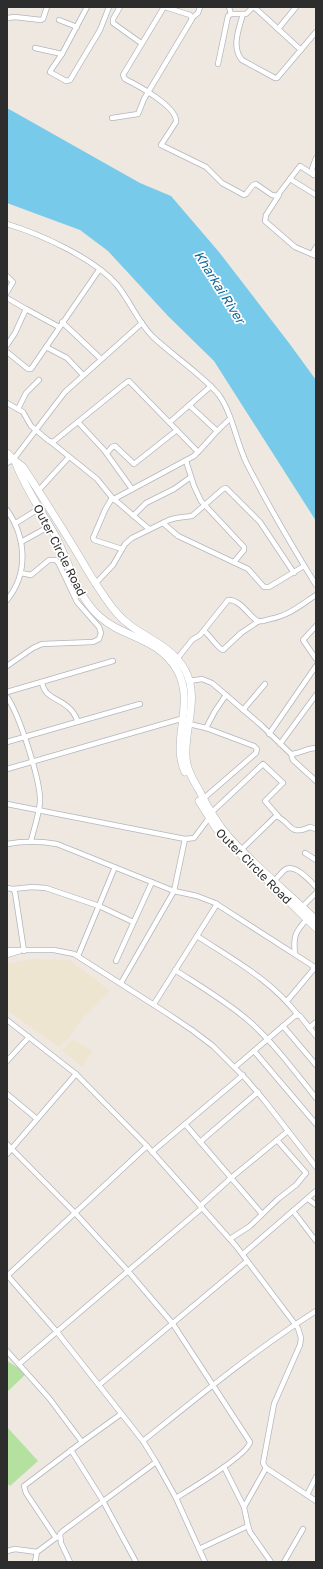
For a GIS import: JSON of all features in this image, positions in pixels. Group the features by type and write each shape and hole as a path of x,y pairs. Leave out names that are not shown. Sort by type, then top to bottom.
{"main road":[{"name":"Outer Circle Road","path":"7,453 18,469 50,526 81,593 89,606 107,623 148,642 171,661 178,671 182,681 188,720 180,747 181,762 190,783 210,815 228,836 316,920"},
{"name":"Outer Circle Road","path":"12,461 23,467 107,602 130,627 158,643 177,659 184,669 189,681 191,698 186,757 190,774 215,827 233,847 316,928"}],"street":[{"path":"7,18 15,17 41,20 43,19 47,7"},
{"path":"87,7 62,54 50,72 64,80 70,80 100,30 109,7"},
{"path":"120,7 113,19 113,23 141,43"},
{"path":"193,17 164,7 123,75 125,79 156,97 176,117 176,122 161,144 162,146 206,167 222,183 242,194 246,194 253,185 256,184 272,195 279,195"},
{"path":"112,118 138,114 148,92 193,17 198,13 200,7"},
{"path":"229,7 232,14"},
{"path":"218,64 228,18 232,14 248,13 253,7 301,50"},
{"path":"278,29 296,7"},
{"path":"243,14 236,44 238,53 242,60 276,78 316,32"},
{"path":"59,20 77,27"},
{"path":"35,48 62,54"},
{"path":"315,175 312,169 316,158"},
{"path":"315,175 300,166 266,214 265,221 295,247 314,255 316,247"},
{"path":"290,179 316,195"},
{"path":"7,224 44,237 99,270 116,284 142,323 159,343 211,386 218,394 230,419 238,446 247,464 316,585"},
{"path":"7,352 30,369 99,270"},
{"path":"7,276 13,282 7,292"},
{"path":"7,298 26,309 61,324 101,359"},
{"path":"8,342 26,309"},
{"path":"12,461 59,398 142,323"},
{"path":"46,347 67,358 83,375"},
{"path":"18,409 26,393 39,380"},
{"path":"51,442 55,442 128,381 198,452"},
{"path":"170,422 211,386"},
{"path":"7,403 25,414 29,423 36,430 97,479 113,499 149,529"},
{"path":"189,405 216,430"},
{"path":"122,549 94,540 93,538 105,510 113,499 186,461 198,452 216,430 230,419"},
{"path":"78,422 107,453 132,489"},
{"path":"107,453 112,447 115,446 134,464 177,430"},
{"path":"38,491 69,457"},
{"path":"186,461 197,493 205,506 244,547 244,550 234,562"},
{"path":"133,516 146,503 174,489 192,477"},
{"path":"95,584 113,565 122,549 132,538 176,518 192,516 223,489 228,489 260,522 294,573"},
{"path":"16,523 40,508"},
{"path":"7,510 16,523 21,542 21,573 14,592 7,600"},
{"path":"163,523 178,536 248,569 264,588 269,587 304,566"},
{"path":"21,542 50,526"},
{"path":"7,666 37,646 48,643 93,642 98,639 101,633 99,627 77,602 56,560 49,560 31,575 21,573"},
{"path":"204,631 220,649 223,650 241,633 259,621 286,615 316,595"},
{"path":"177,659 192,640 199,637 230,600 246,608 255,619 259,621"},
{"path":"316,626 303,640 316,659"},
{"path":"7,692 113,661"},
{"path":"270,734 316,666"},
{"path":"189,681 198,679 208,680 270,734 291,754 293,760 316,781"},
{"path":"42,682 44,691 48,695 69,707 78,722"},
{"path":"243,710 265,684"},
{"path":"206,728 226,695"},
{"path":"280,744 316,695"},
{"path":"7,697 12,706 33,762 40,797 39,810 31,841"},
{"path":"7,742 140,704"},
{"path":"7,769 188,720 254,746 257,751 203,799"},
{"path":"291,754 316,748"},
{"path":"7,804 185,839 194,838 210,815 263,764 283,783 265,801 278,816 297,831 302,831 310,827 316,829"},
{"path":"242,849 275,817 278,816"},
{"path":"121,983 174,891 178,865 185,839"},
{"path":"7,844 31,841 57,844 174,891 217,904 311,964 314,968 287,1002"},
{"path":"305,854 316,860"},
{"path":"78,956 115,867"},
{"path":"274,881 288,869 302,873 316,887"},
{"path":"116,961 152,882"},
{"path":"7,888 46,888 99,906 133,922"},
{"path":"13,889 15,892 23,951"},
{"path":"302,907 316,893"},
{"path":"154,1004 217,904"},
{"path":"295,954 294,942 298,929 307,919"},
{"path":"197,936 272,986 316,1036"},
{"path":"7,950 66,951 78,956 154,1004 213,1046 243,1075 316,1167"},
{"path":"7,955 23,951"},
{"path":"175,970 233,1008 250,1022 267,1039 316,1098"},
{"path":"235,1067 294,1016 298,1015"},
{"path":"7,1020 76,1074 147,1146 230,1239 295,1324 300,1332 301,1342 272,1409 263,1460 266,1468 316,1501"},
{"path":"309,1028 316,1022"},
{"path":"283,1026 316,1065"},
{"path":"7,1062 29,1036"},
{"path":"254,1051 316,1124"},
{"path":"7,1154 76,1074"},
{"path":"152,1152 243,1075"},
{"path":"200,1142 258,1092"},
{"path":"7,1094 37,1119"},
{"path":"185,1124 262,1214"},
{"path":"19,1364 201,1207 231,1178 288,1131"},
{"path":"230,1239 250,1226 278,1198 296,1185 306,1173 277,1140"},
{"path":"7,1144 76,1214 128,1271 173,1324 250,1442 248,1447 224,1467 176,1498"},
{"path":"147,1146 8,1278 57,1332 143,1441 176,1498 205,1562"},
{"path":"242,1254 316,1191"},
{"path":"308,1199 316,1205"},
{"path":"293,1211 316,1241"},
{"path":"100,1385 247,1261"},
{"path":"143,1441 295,1324 316,1311"},
{"path":"7,1351 49,1398 82,1442"},
{"path":"70,1562 58,1536 26,1493 24,1486 121,1414"},
{"path":"71,1450 103,1501 136,1562"},
{"path":"35,1562 37,1552 156,1462"},
{"path":"224,1467 244,1507 250,1532 271,1562"},
{"path":"244,1507 266,1468"},
{"path":"307,1495 316,1477"},
{"path":"199,1549 248,1526"},
{"path":"284,1562 303,1529"},
{"path":"7,1551 15,1549 37,1552"}],"shaded area":[{"path":"31,959 70,960 110,991 82,1019 67,1040 59,1047 7,1010 7,964"},
{"path":"73,1039 93,1051 82,1067 62,1050"}],"green space":[{"path":"7,1361 27,1373 7,1392"},
{"path":"7,1427 38,1461 10,1486 7,1483"}],"water":[{"name":"Kharkai River","path":"7,108 140,183 171,196 219,252 289,343 316,380 316,521 214,361 168,316 108,251 80,230 7,203"}]}
